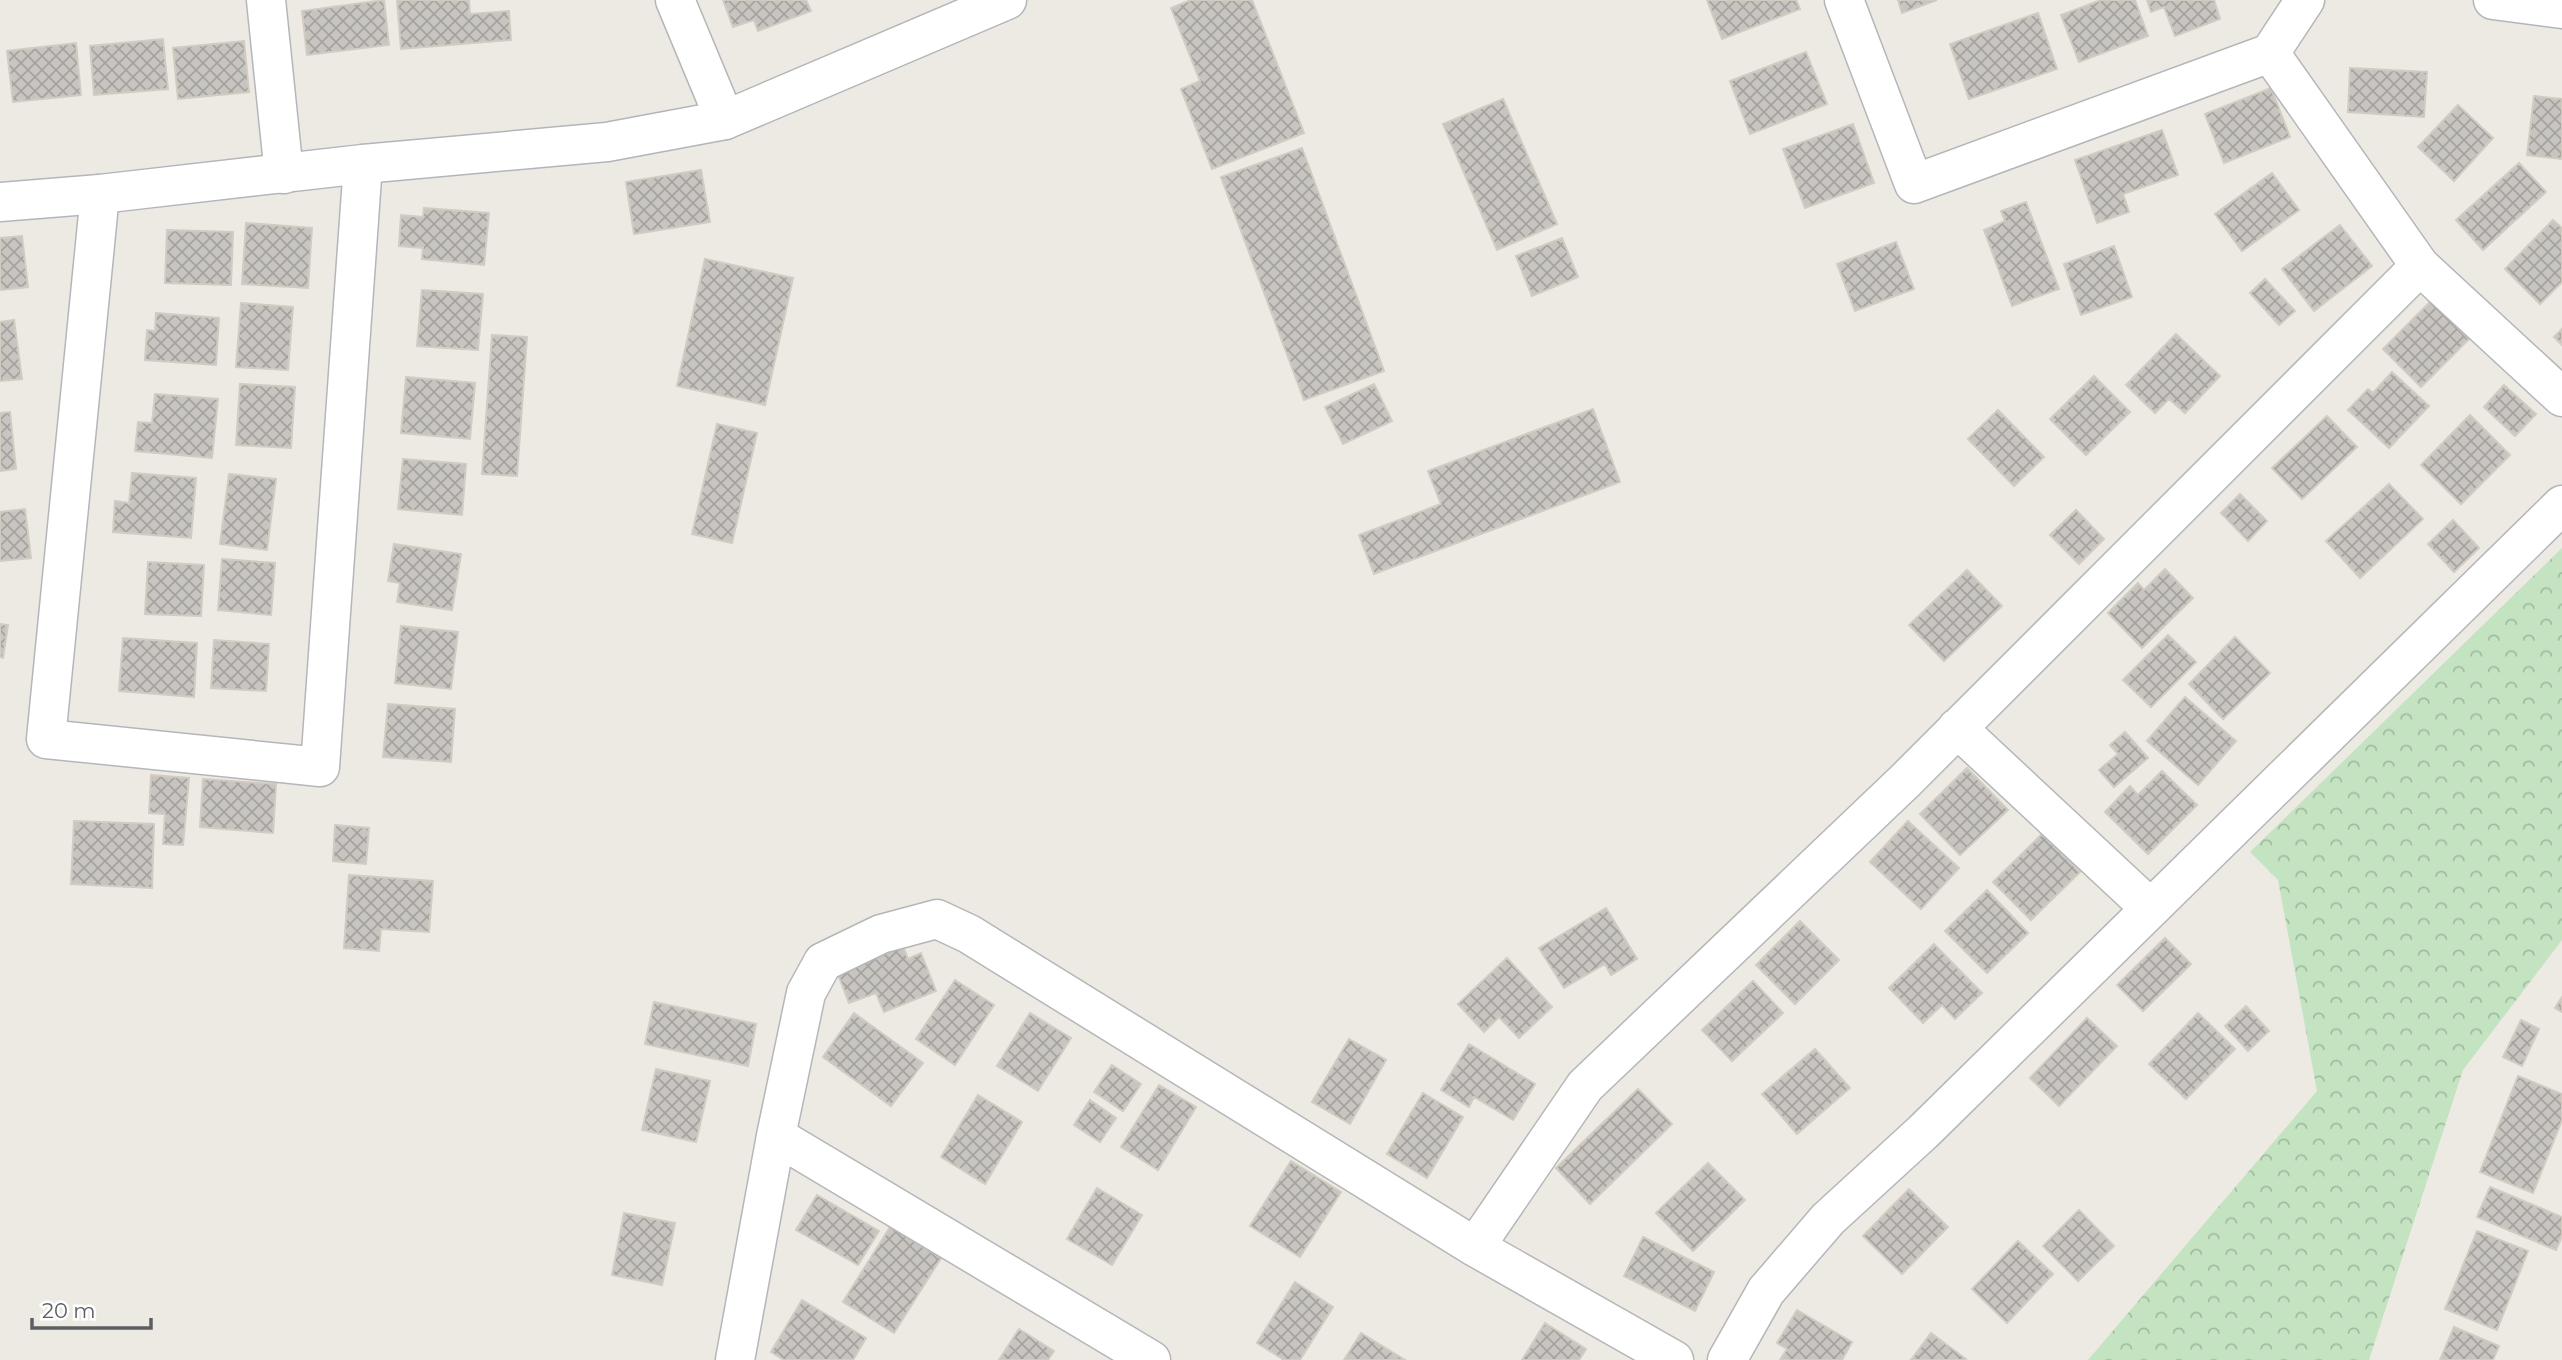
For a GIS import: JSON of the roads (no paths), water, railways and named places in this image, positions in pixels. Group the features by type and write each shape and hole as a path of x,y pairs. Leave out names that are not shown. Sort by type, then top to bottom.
{"street":[{"path":"265,0 284,174"},
{"path":"675,0 725,120"},
{"path":"1844,0 1914,184 2270,53 2305,0"},
{"path":"2493,0 2562,9"},
{"path":"0,202 100,194 363,164 607,142 725,120 991,3"},
{"path":"2270,53 2420,266 2562,397"},
{"path":"100,194 46,739 320,768 363,164"},
{"path":"1475,1247 1585,1086 1905,781 2420,266"},
{"path":"1727,1360 1766,1291 1828,1219 1923,1132 2562,505"},
{"path":"1957,728 2149,908"},
{"path":"735,1360 776,1136 806,993 823,962 881,934 937,919 969,934 1475,1247 1674,1360"},
{"path":"776,1136 1151,1360"}]}
